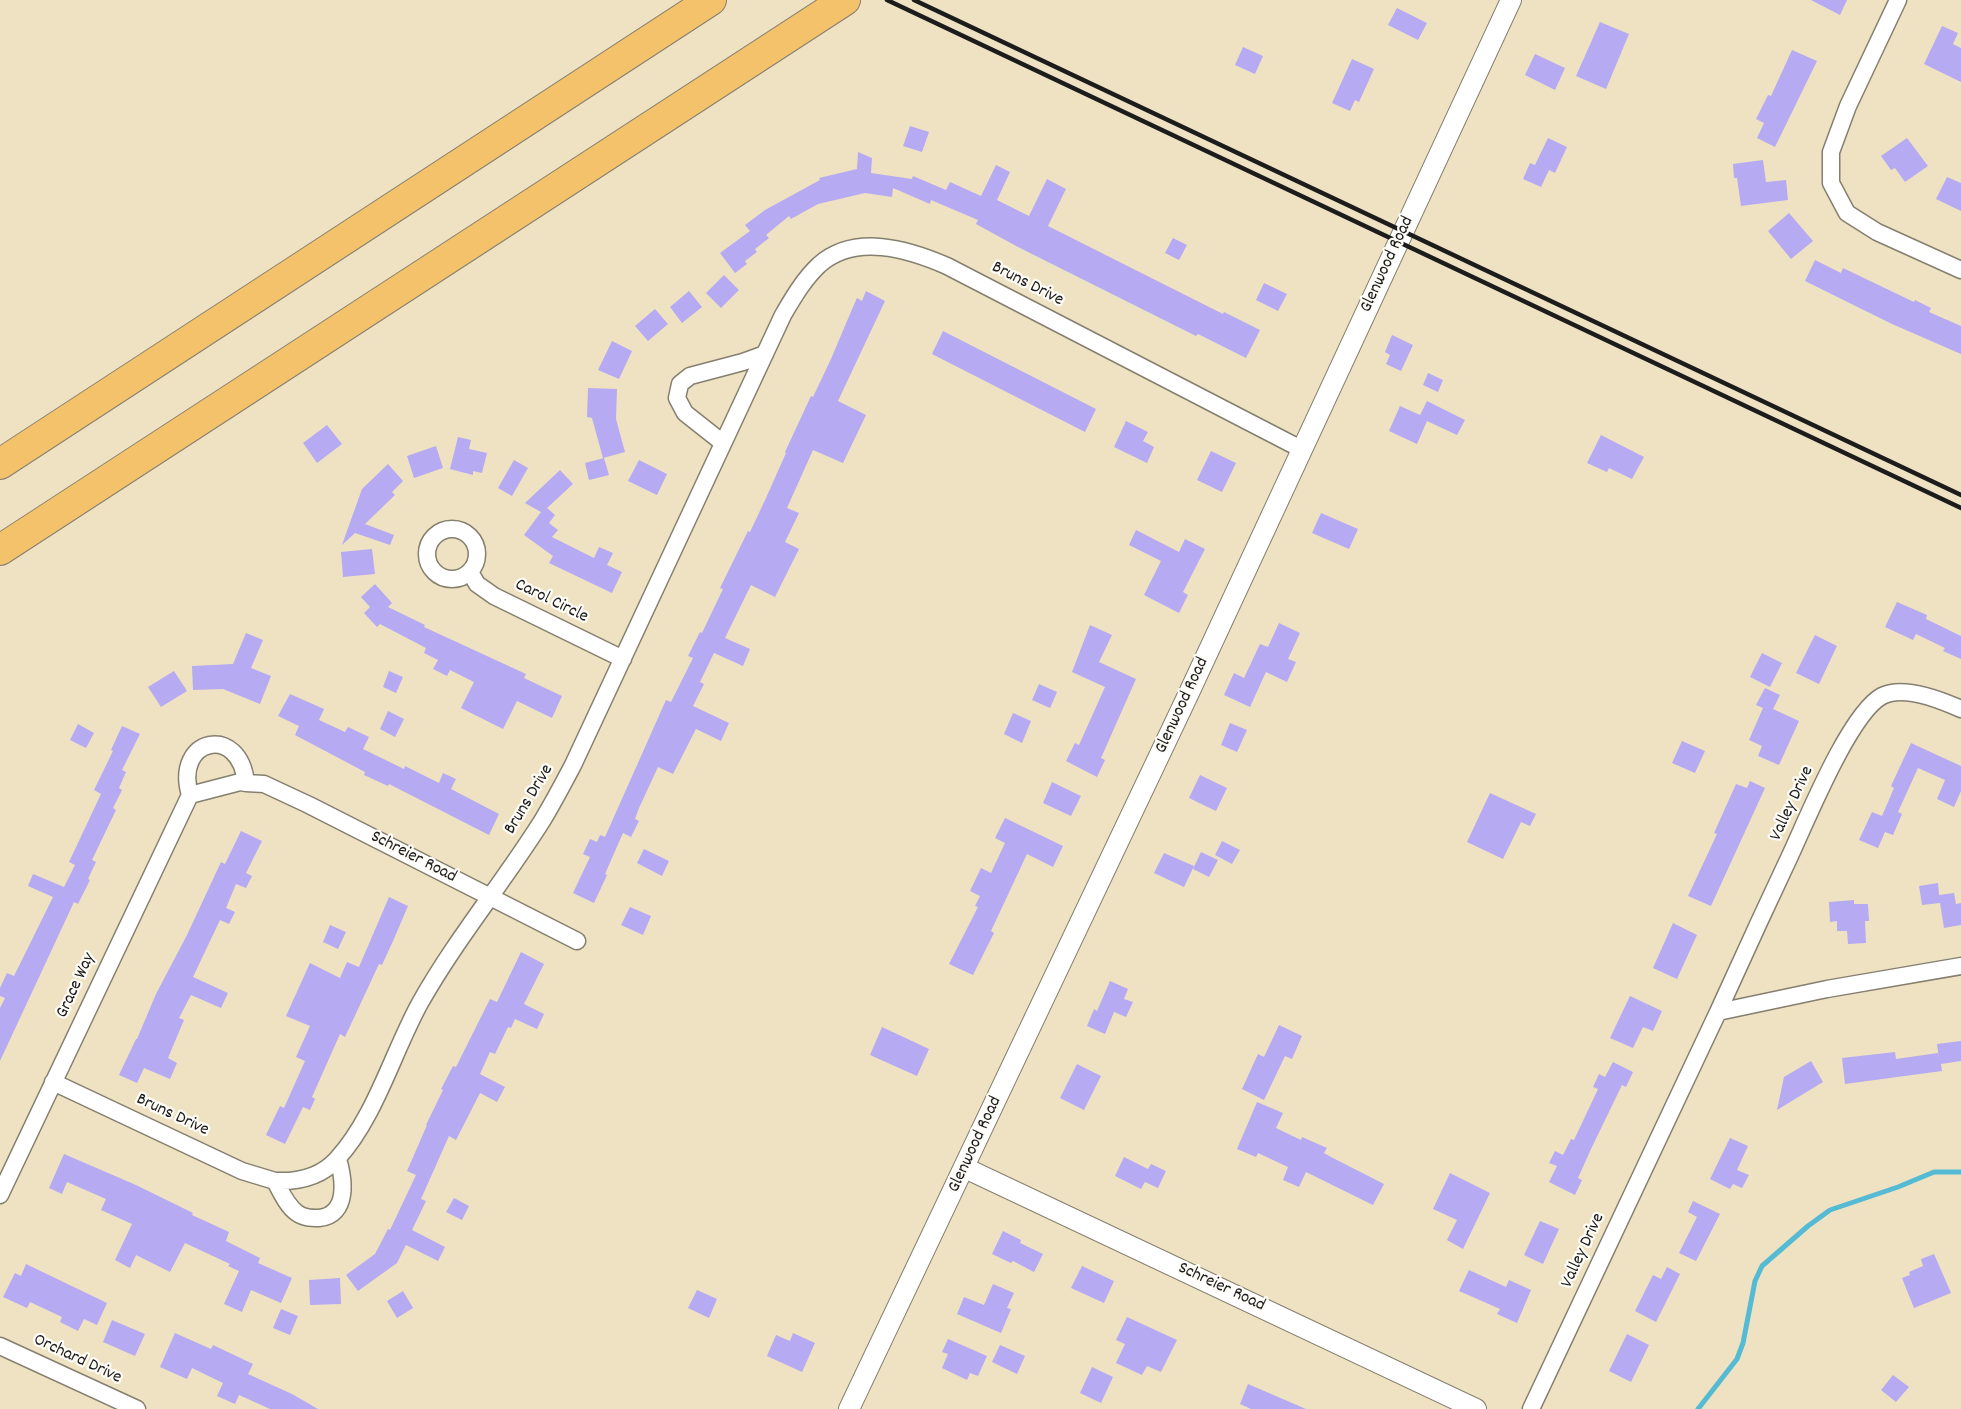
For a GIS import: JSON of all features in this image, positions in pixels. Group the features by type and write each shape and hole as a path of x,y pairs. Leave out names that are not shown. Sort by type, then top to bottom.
{"highway":[{"path":"0,464 711,0"},
{"path":"0,550 845,0"}],"street":[{"name":"Glenwood Road","path":"849,1409 1303,450 1511,0"},
{"path":"1898,0 1845,115 1831,152 1831,183 1847,213 1877,232 1961,270"},
{"name":"Bruns Drive","path":"53,1082 242,1171 275,1181 290,1182 309,1178 321,1173 338,1159 365,1118 419,1005 444,962 543,819 573,765 765,354 796,293 820,264 837,254 862,248 900,249 924,256 1303,450"},
{"path":"723,443 684,413 677,398 680,384 690,376 765,354"},
{"name":"Carol Circle","path":"470,572 477,584 494,596 623,659"},
{"name":"Valley Drive","path":"1532,1409 1851,731 1866,711 1882,696 1908,693 1933,698 1961,710"},
{"path":"190,795 186,783 186,772 191,758 201,748 216,744 232,750 241,760 246,783"},
{"name":"Schreier Road","path":"190,795 240,782 264,784 577,941"},
{"name":"Grace Way","path":"0,1195 190,795"},
{"path":"1718,1012 1827,989 1961,966"},
{"path":"275,1181 295,1212 307,1218 327,1217 338,1208 343,1194 343,1179 338,1159"},
{"name":"Schreier Road","path":"965,1168 1476,1409"},
{"name":"Orchard Drive","path":"0,1346 137,1409"}],"building":[{"path":"1811,0 1847,0 1840,15"},
{"path":"1397,8 1427,23 1418,40 1388,25"},
{"path":"1600,22 1629,34 1606,89 1576,76"},
{"path":"1942,26 1958,33 1953,44 1961,48 1961,82 1924,64"},
{"path":"1243,47 1263,56 1255,74 1235,65"},
{"path":"1792,50 1817,61 1775,147 1757,138 1764,123 1756,119 1768,95 1771,96"},
{"path":"1535,54 1565,68 1555,90 1525,75"},
{"path":"1352,59 1374,69 1359,102 1355,100 1350,111 1332,103"},
{"path":"910,126 929,132 922,152 903,146"},
{"path":"1548,138 1567,147 1555,173 1549,170 1541,187 1523,179 1530,163 1535,165"},
{"path":"1907,138 1928,166 1905,182 1895,168 1891,170 1881,156"},
{"path":"858,152 872,158 871,173 912,179 913,176 946,190 950,182 981,196 996,165 1010,172 997,200 1029,216 1047,179 1066,189 1048,226 1223,314 1224,312 1260,330 1246,358 1198,334 1196,336 1018,247 976,224 978,220 931,200 930,204 893,188 892,197 865,193 818,204 791,219 789,216 766,235 769,238 755,249 757,252 745,261 747,264 735,273 720,253 750,231 745,225 765,210 820,180 819,178 857,169"},
{"path":"1763,160 1766,182 1786,180 1788,200 1741,206 1733,164"},
{"path":"1947,177 1961,183 1961,211 1936,199"},
{"path":"1789,213 1813,241 1791,259 1768,231"},
{"path":"1173,238 1187,245 1179,260 1165,253"},
{"path":"1815,260 1841,273 1843,268 1914,302 1915,300 1931,308 1929,312 1961,326 1961,354 1892,324 1805,281"},
{"path":"724,275 739,290 721,308 706,293"},
{"path":"1264,283 1287,294 1278,311 1256,300"},
{"path":"689,291 702,307 682,323 670,307"},
{"path":"866,291 885,301 838,401 866,415 843,463 813,450 787,508 799,513 785,542 799,549 775,597 751,585 725,638 750,649 743,666 714,653 700,682 704,684 693,706 729,723 721,741 696,729 673,774 658,767 635,819 639,821 631,837 623,833 594,903 573,893 590,857 583,854 590,839 597,842 600,835 605,837 666,700 671,702 693,658 688,656 700,632 702,633 723,589 720,588 748,531 750,532 857,298 862,301"},
{"path":"655,309 668,324 648,341 635,326"},
{"path":"943,331 1096,409 1085,432 932,354"},
{"path":"1392,335 1413,345 1401,371 1386,364 1390,355 1385,352"},
{"path":"612,341 632,351 619,379 598,370"},
{"path":"1428,373 1443,380 1438,392 1423,385"},
{"path":"588,388 617,389 616,419 625,452 603,458 592,418 587,417"},
{"path":"1427,401 1465,420 1457,435 1427,421 1417,444 1389,431 1400,406 1420,415"},
{"path":"1126,421 1148,432 1143,441 1154,447 1147,463 1114,447"},
{"path":"327,425 342,444 317,463 303,443"},
{"path":"1601,435 1644,457 1632,479 1609,468 1607,472 1587,463"},
{"path":"458,437 471,440 469,449 487,453 482,473 473,471 473,475 450,469"},
{"path":"436,446 443,468 414,478 407,456"},
{"path":"1211,451 1236,463 1222,492 1197,480"},
{"path":"604,458 609,475 589,480 585,463"},
{"path":"514,460 528,468 512,496 498,488"},
{"path":"639,460 667,474 657,495 628,481"},
{"path":"388,464 403,481 392,492 395,495 365,524 394,535 390,545 355,533 342,545 362,489"},
{"path":"560,470 573,484 547,508 555,515 549,523 558,530 552,537 594,558 599,547 613,553 607,565 622,572 612,593 549,563 553,556 524,535 541,512 525,503"},
{"path":"1321,513 1358,529 1349,549 1312,533"},
{"path":"1136,530 1179,552 1185,539 1205,549 1183,592 1188,595 1179,613 1144,595 1161,561 1129,545"},
{"path":"372,549 375,574 343,577 341,552"},
{"path":"375,584 392,603 388,607 425,625 424,627 526,674 524,678 562,696 552,718 517,701 503,729 461,708 474,682 450,670 447,676 433,669 438,660 424,653 426,648 380,624 377,627 364,613 370,607 361,597"},
{"path":"1897,602 1927,615 1926,619 1961,636 1961,659 1943,651 1945,648 1916,634 1913,640 1885,627"},
{"path":"1279,623 1300,633 1288,659 1296,662 1287,682 1266,672 1250,707 1224,695 1234,673 1244,678 1260,644 1268,647"},
{"path":"1090,625 1112,635 1099,662 1136,679 1101,758 1105,760 1097,777 1066,761 1075,743 1079,745 1105,687 1072,672"},
{"path":"246,633 263,640 251,668 271,676 260,704 223,689 193,690 192,666 233,664"},
{"path":"1815,635 1837,646 1819,684 1796,673"},
{"path":"1762,653 1782,663 1770,687 1750,677"},
{"path":"174,671 187,691 161,707 148,687"},
{"path":"389,671 403,677 396,693 383,687"},
{"path":"1039,684 1057,692 1050,708 1032,700"},
{"path":"1765,688 1780,695 1773,709 1799,721 1779,765 1758,756 1762,746 1749,740 1763,708 1756,705"},
{"path":"290,694 324,709 319,720 345,732 348,727 369,737 363,749 439,783 443,773 456,779 451,789 499,814 489,835 389,784 388,786 364,775 365,772 295,735 299,726 278,716"},
{"path":"388,711 404,719 395,737 380,729"},
{"path":"1013,713 1031,721 1022,743 1004,734"},
{"path":"1230,723 1247,730 1237,752 1221,745"},
{"path":"78,724 94,733 86,748 70,740"},
{"path":"122,726 140,734 122,770 126,772 119,788 122,790 113,808 116,810 92,860 96,862 88,879 90,880 78,904 74,902 0,1061 0,1008 5,998 0,996 0,988 7,973 14,976 53,897 28,886 33,874 64,887 75,865 69,862 101,794 94,790"},
{"path":"1682,741 1705,751 1695,773 1672,763"},
{"path":"1911,743 1961,766 1961,791 1954,807 1937,799 1945,780 1918,768 1898,812 1902,814 1893,835 1885,832 1878,848 1859,840 1872,812 1882,816 1894,788 1891,786"},
{"path":"1200,775 1227,788 1216,811 1189,798"},
{"path":"1750,781 1765,788 1711,906 1688,896 1717,834 1714,833 1736,784 1747,788"},
{"path":"1052,782 1081,796 1071,816 1043,803"},
{"path":"1490,793 1536,814 1530,826 1521,822 1503,859 1467,842"},
{"path":"1005,818 1063,846 1053,867 1027,854 991,931 994,933 973,975 949,964 978,907 975,906 980,896 970,891 981,868 991,873 1005,843 995,838"},
{"path":"241,831 262,841 246,873 252,876 246,888 236,884 226,908 235,912 229,924 220,920 193,977 228,993 221,1008 191,995 179,1018 184,1020 168,1058 177,1063 170,1079 144,1068 137,1083 119,1075 221,862 225,864"},
{"path":"1222,841 1240,850 1232,864 1215,855"},
{"path":"644,849 669,861 662,876 637,863"},
{"path":"1201,852 1218,860 1209,877 1193,869"},
{"path":"1164,853 1194,866 1184,887 1154,873"},
{"path":"1938,883 1939,895 1954,893 1956,904 1961,903 1961,925 1944,928 1940,903 1922,905 1919,886"},
{"path":"389,897 408,906 382,965 379,964 345,1037 340,1034 312,1097 315,1099 310,1110 303,1107 285,1144 266,1135 280,1106 284,1108 305,1061 296,1057 310,1026 286,1016 310,963 340,978 347,962 359,967"},
{"path":"1854,900 1854,904 1868,904 1869,921 1865,921 1866,943 1848,944 1847,931 1837,931 1837,921 1830,922 1829,902"},
{"path":"630,907 651,916 643,935 621,925"},
{"path":"1673,923 1697,935 1677,979 1653,968"},
{"path":"330,925 346,932 338,949 323,942"},
{"path":"521,952 544,964 524,1004 544,1014 537,1029 515,1019 511,1028 508,1027 495,1054 490,1052 480,1074 505,1087 497,1102 480,1093 456,1140 449,1136 421,1199 426,1201 412,1230 445,1247 438,1261 406,1245 397,1263 358,1291 346,1275 375,1254 388,1229 390,1230 416,1175 407,1171 443,1090 441,1089 453,1066 456,1067 490,999 497,1002"},
{"path":"1110,981 1128,989 1124,999 1133,1002 1126,1017 1114,1012 1105,1034 1087,1026 1094,1009 1097,1011"},
{"path":"1630,996 1662,1011 1653,1031 1643,1027 1633,1048 1610,1038"},
{"path":"1279,1025 1302,1036 1292,1059 1285,1056 1264,1100 1242,1089 1258,1054 1264,1057"},
{"path":"882,1027 929,1049 917,1076 870,1055"},
{"path":"1961,1041 1961,1061 1941,1064 1942,1071 1845,1084 1842,1058 1895,1052 1896,1059 1938,1053 1939,1058 1937,1044"},
{"path":"1811,1061 1823,1082 1777,1110 1784,1077"},
{"path":"1613,1062 1633,1072 1626,1087 1622,1085 1591,1149 1578,1178 1582,1180 1575,1195 1549,1182 1557,1166 1549,1163 1555,1151 1563,1155 1571,1139 1574,1140 1598,1089 1593,1087 1599,1074 1605,1077"},
{"path":"1077,1064 1101,1076 1084,1110 1060,1098"},
{"path":"1257,1102 1283,1113 1276,1128 1301,1140 1302,1137 1327,1148 1324,1153 1384,1184 1373,1205 1306,1172 1299,1187 1283,1180 1288,1167 1258,1153 1256,1157 1237,1149"},
{"path":"1730,1138 1748,1146 1737,1170 1749,1175 1742,1188 1733,1184 1730,1189 1710,1179"},
{"path":"64,1154 136,1185 229,1232 226,1241 260,1258 258,1263 292,1278 281,1303 251,1290 242,1312 224,1304 239,1271 228,1266 230,1264 185,1243 170,1272 136,1255 130,1268 115,1260 132,1224 101,1210 106,1199 67,1182 62,1194 49,1188"},
{"path":"1124,1157 1148,1169 1151,1164 1166,1171 1158,1188 1145,1182 1141,1189 1115,1176"},
{"path":"1450,1173 1490,1193 1463,1249 1447,1240 1457,1220 1433,1209"},
{"path":"454,1198 469,1206 462,1220 446,1212"},
{"path":"1693,1201 1720,1214 1696,1261 1679,1253 1697,1217 1688,1212"},
{"path":"1540,1221 1559,1229 1543,1264 1524,1255"},
{"path":"1003,1231 1021,1240 1020,1243 1043,1254 1034,1272 1013,1261 1011,1263 992,1254"},
{"path":"1934,1254 1951,1293 1914,1308 1902,1278 1923,1266 1921,1259"},
{"path":"26,1264 107,1303 97,1325 84,1319 78,1331 60,1322 62,1317 30,1302 27,1308 3,1297 15,1273 21,1276"},
{"path":"1082,1266 1114,1281 1104,1303 1071,1288"},
{"path":"1667,1267 1680,1274 1656,1322 1635,1311 1653,1275 1661,1279"},
{"path":"1469,1270 1506,1287 1509,1280 1531,1290 1517,1323 1497,1314 1500,1309 1459,1291"},
{"path":"340,1278 341,1304 310,1305 309,1280"},
{"path":"993,1284 1014,1293 1007,1308 1011,1309 1001,1333 957,1314 964,1297 984,1305"},
{"path":"697,1290 717,1299 709,1318 688,1308"},
{"path":"403,1291 413,1308 397,1318 387,1301"},
{"path":"281,1309 298,1316 290,1335 273,1328"},
{"path":"1127,1317 1177,1340 1161,1372 1147,1366 1142,1375 1116,1363 1125,1344 1116,1340"},
{"path":"112,1320 145,1334 135,1356 103,1342"},
{"path":"175,1333 211,1349 213,1345 253,1364 248,1374 318,1409 270,1409 239,1395 235,1404 217,1396 223,1383 192,1368 187,1379 160,1367"},
{"path":"793,1333 815,1343 802,1372 767,1356 776,1335 790,1341"},
{"path":"1627,1334 1649,1345 1631,1382 1609,1371"},
{"path":"948,1339 987,1356 978,1376 970,1373 967,1380 942,1368 948,1354 942,1352"},
{"path":"1000,1345 1025,1356 1017,1374 992,1362"},
{"path":"1092,1367 1113,1377 1101,1403 1080,1393"},
{"path":"1893,1375 1909,1387 1896,1402 1881,1390"},
{"path":"1248,1384 1306,1409 1251,1409 1240,1404"}],"waterway":[{"path":"1698,1409 1737,1359 1743,1343 1755,1281 1762,1266 1830,1210 1934,1172 1961,1172"}],"railway":[{"path":"887,0 1961,508"},
{"path":"914,0 1961,495"}]}
